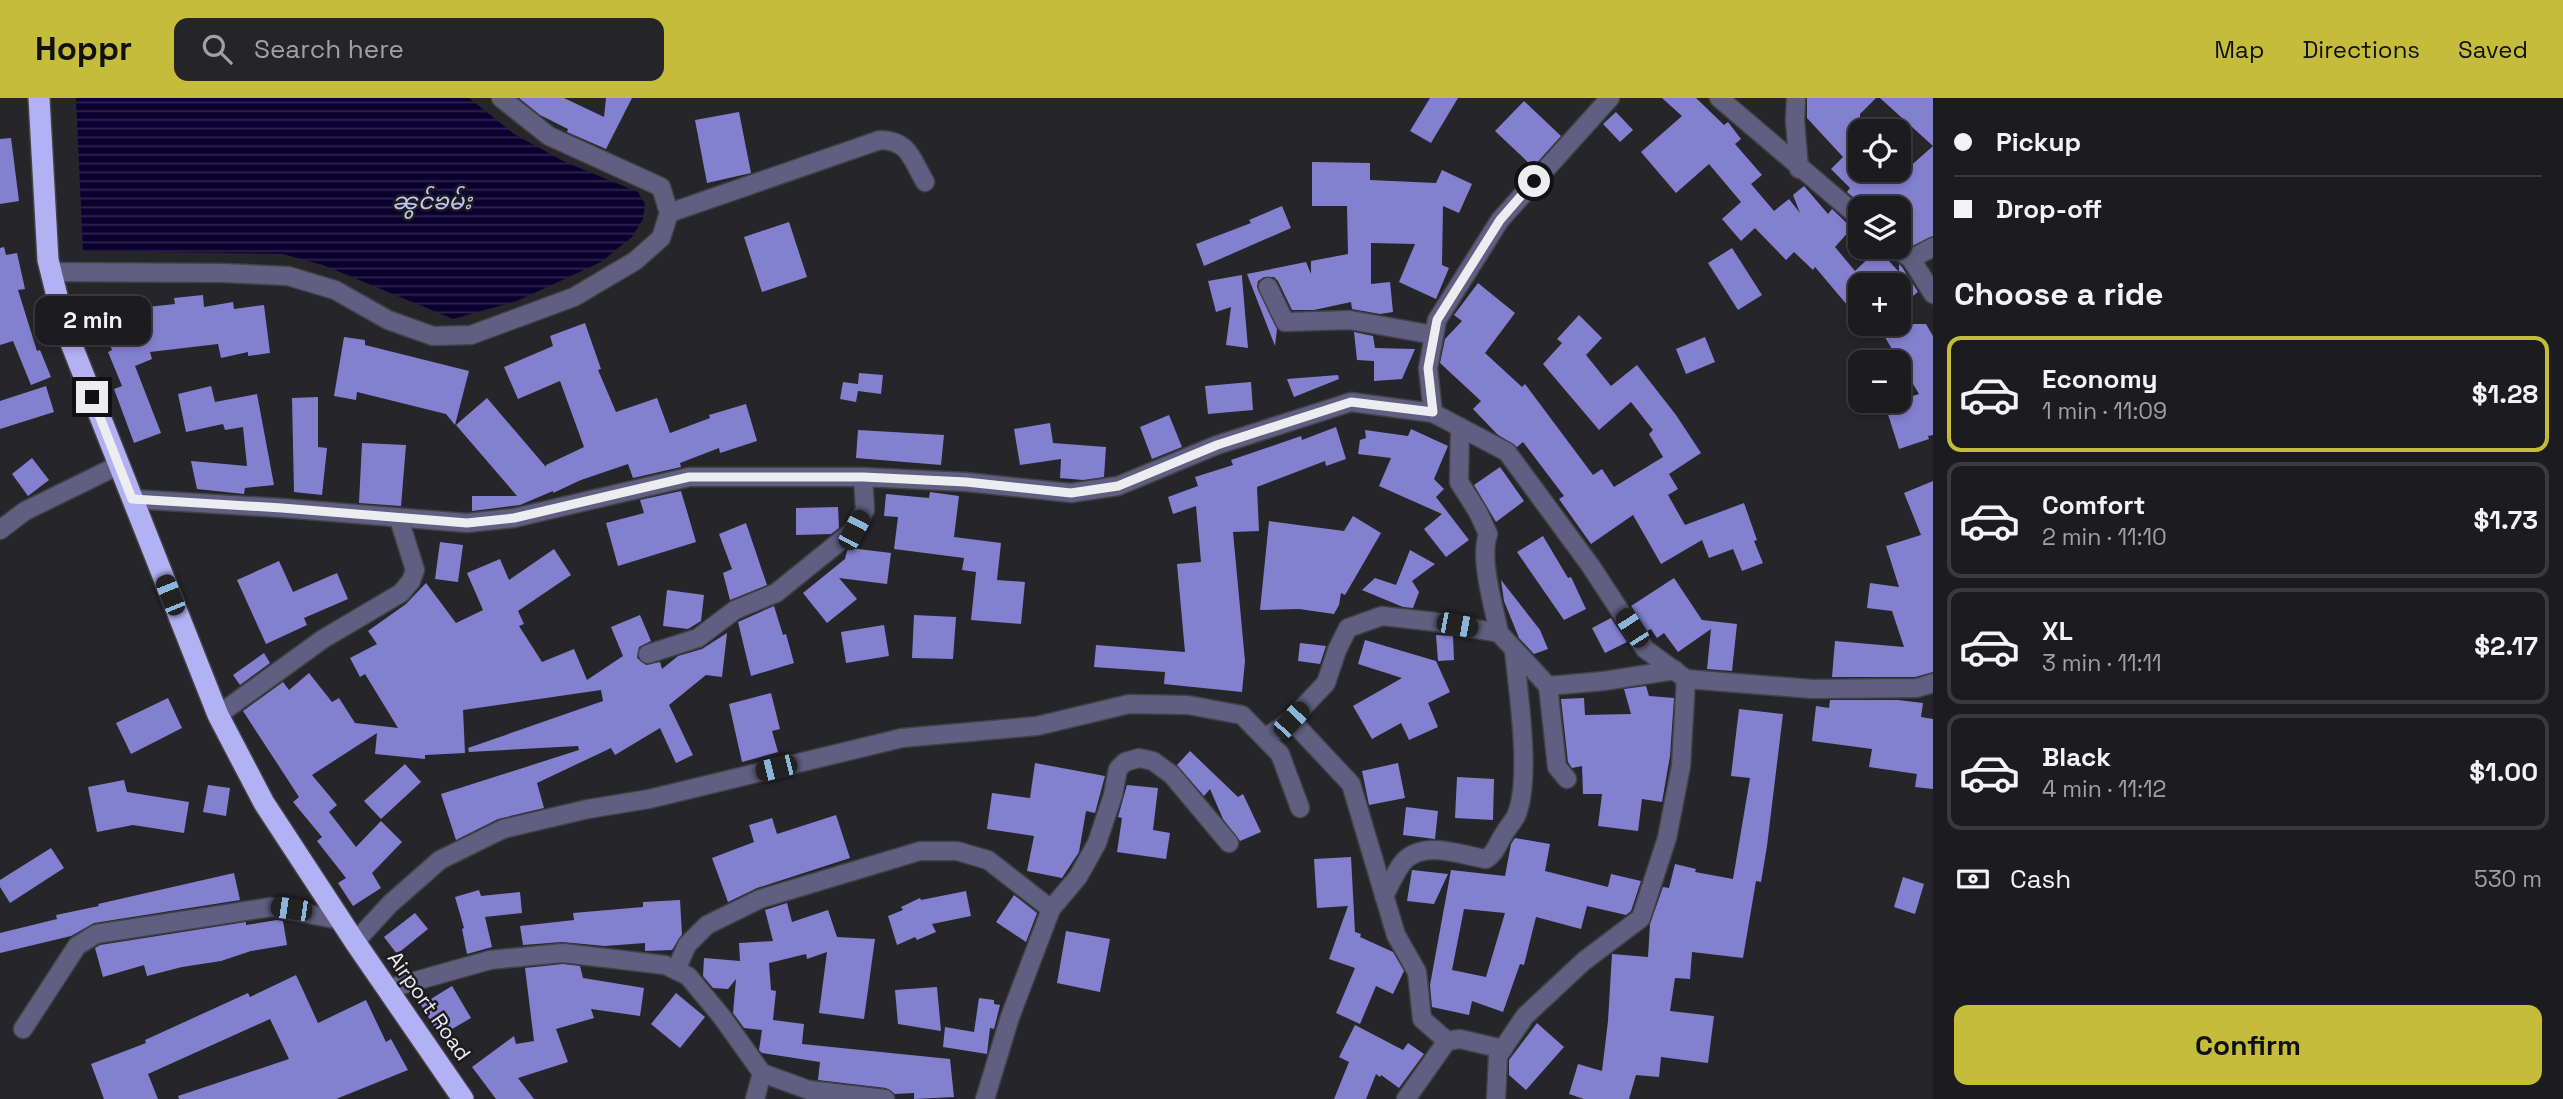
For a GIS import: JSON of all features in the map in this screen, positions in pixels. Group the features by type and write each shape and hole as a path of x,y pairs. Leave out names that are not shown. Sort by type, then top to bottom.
{"highway":[{"name":"Airport Road","path":"39,98 48,260 65,328 218,715 264,803 340,920 463,1099"}],"street":[{"path":"51,272 288,276 335,290 388,320 433,336 471,335 574,297 635,261 661,238 669,213 662,187 549,136 501,98"},
{"path":"1433,412 1428,368 1437,320 1500,220 1610,98"},
{"path":"1718,98 1848,208"},
{"path":"1796,98 1799,169"},
{"path":"669,213 880,139 894,140 904,146 925,182"},
{"path":"1933,247 1911,260 1933,294"},
{"path":"1268,286 1285,322 1350,320 1434,335"},
{"path":"132,499 467,523 514,518 689,477 863,477 966,482 1071,493 1118,486 1217,445 1351,402 1433,412 1507,452 1590,565 1646,649 1680,675"},
{"path":"1460,427 1459,482 1488,534 1485,543 1486,563 1499,633 1548,686 1557,767 1567,779"},
{"path":"0,530 25,511 118,465"},
{"path":"648,654 698,638 735,610 776,593 854,530 865,510 863,477"},
{"path":"218,715 323,639 401,593 411,581 415,570 400,519"},
{"path":"1265,738 1291,720 1326,683 1348,628 1382,616 1499,633"},
{"path":"1384,896 1404,862 1415,854 1429,849 1486,859 1494,854 1502,835 1515,817 1522,795 1523,739 1514,650"},
{"path":"1494,1095 1498,1056 1525,1016 1584,961 1641,918 1667,838 1681,766 1680,675"},
{"path":"1548,686 1680,675 1812,689 1917,688 1933,683"},
{"path":"355,942 390,904 440,860 503,829 588,809 649,799 902,738 1037,726 1129,704 1188,705 1242,715 1280,754 1300,808"},
{"path":"1291,720 1351,784 1396,935 1417,972 1422,1019 1447,1041"},
{"path":"985,1099 1010,1017 1051,909 1078,877 1097,843 1113,795 1118,769 1125,762 1139,758 1153,761 1171,775 1229,843"},
{"path":"676,970 687,945 707,925 760,900 920,851 957,852 988,860 1051,909"},
{"path":"23,1029 76,946 96,933 271,906 340,920"},
{"path":"387,989 490,960 564,953 665,965 688,976 762,1073 809,1090 885,1099"},
{"path":"1406,1099 1447,1041 1460,1039 1503,1049"},
{"path":"755,1099 762,1073"}],"water":[{"name":"ၼွင်ၶမ်း","path":"76,98 469,98 514,134 565,162 638,192 645,204 643,219 632,237 601,262 517,301 453,319 323,265 283,254 83,251"}],"building":[{"path":"519,98 564,98 604,117 606,98 632,98 606,149 567,132 568,129 540,115"},
{"path":"1430,98 1458,98 1431,143 1410,131"},
{"path":"1662,98 1696,98 1724,125 1728,122 1741,139 1735,144 1762,175 1751,184 1774,211 1789,199 1800,213 1793,195 1804,186 1828,214 1832,209 1848,224 1848,232 1835,247 1855,271 1868,259 1887,259 1899,272 1899,264 1906,273 1848,273 1848,306 1815,267 1813,270 1794,252 1786,260 1755,228 1741,241 1722,219 1741,202 1709,164 1676,193 1641,152 1682,116"},
{"path":"1807,98 1876,98 1860,114 1860,119 1848,119 1848,182 1911,182 1911,166 1933,146 1933,236 1911,245 1911,196 1852,196 1847,192 1850,188 1831,169 1843,157 1807,118"},
{"path":"1880,98 1933,98 1933,146 1911,126 1911,119 1903,119"},
{"path":"1524,101 1561,136 1533,167 1495,131"},
{"path":"739,112 751,173 707,183 695,120"},
{"path":"1616,112 1633,130 1620,142 1603,124"},
{"path":"11,138 19,201 0,204 0,139"},
{"path":"1312,162 1370,163 1370,180 1436,183 1442,170 1472,184 1459,213 1443,206 1442,265 1449,268 1436,299 1399,282 1415,244 1371,243 1371,284 1390,282 1393,312 1380,314 1352,309 1351,302 1314,310 1292,310 1278,281 1274,277 1264,277 1258,281 1257,287 1277,329 1275,346 1247,274 1306,262 1311,274 1311,261 1348,254 1347,206 1312,206"},
{"path":"1282,206 1291,228 1204,266 1196,244 1251,223 1249,220"},
{"path":"789,222 807,277 762,292 744,237"},
{"path":"4,247 6,255 17,253 25,289 18,290 37,351 40,350 51,377 31,385 13,341 0,345 0,248"},
{"path":"1732,248 1762,295 1738,310 1708,263"},
{"path":"1242,275 1248,348 1226,345 1231,307 1216,312 1208,281"},
{"path":"1911,281 1918,292 1911,298"},
{"path":"1478,283 1515,313 1485,353 1522,387 1525,384 1593,475 1602,469 1614,487 1663,457 1649,434 1653,430 1631,402 1599,430 1543,364 1562,343 1557,339 1579,315 1602,338 1586,355 1611,386 1637,365 1676,415 1701,453 1669,474 1678,489 1668,495 1685,525 1744,503 1763,563 1742,571 1733,549 1709,558 1702,540 1661,564 1633,515 1591,544 1559,499 1564,496 1523,442 1517,447 1497,434 1473,409 1481,401 1440,363 1445,339 1462,321 1454,315"},
{"path":"203,295 204,307 233,302 234,309 264,305 270,353 248,356 248,352 221,358 218,344 150,352 152,359 135,366 161,433 134,443 114,389 122,386 108,352 112,350 101,320 137,306 175,304 174,298"},
{"path":"585,323 601,369 598,370 616,412 657,398 670,433 710,418 709,415 746,404 757,441 720,453 719,448 680,463 681,467 633,478 628,464 520,505 472,511 472,496 517,496 456,425 487,398 546,467 584,447 560,381 518,399 504,367 553,346 550,336"},
{"path":"1911,324 1926,324 1933,336 1933,435 1928,436 1929,439 1899,449 1888,413 1911,413 1911,397 1919,394 1911,381 1911,350 1893,350 1884,336 1911,336"},
{"path":"1354,332 1373,336 1375,348 1415,349 1402,379 1374,381 1374,361 1357,360"},
{"path":"344,337 365,340 365,345 469,371 455,425 446,414 357,392 356,400 334,396"},
{"path":"1705,337 1715,362 1686,374 1676,349"},
{"path":"859,373 883,375 881,394 858,391 856,402 840,399 843,382 858,384"},
{"path":"1338,375 1339,379 1294,397 1287,379"},
{"path":"1251,382 1253,410 1208,414 1205,386"},
{"path":"46,386 54,412 0,429 0,401"},
{"path":"211,386 215,402 257,394 274,485 245,488 244,494 197,489 191,461 247,466 243,427 225,430 223,424 186,432 178,394"},
{"path":"318,397 318,447 327,448 322,495 294,492 292,398"},
{"path":"1169,415 1182,447 1152,459 1140,427"},
{"path":"1050,423 1053,443 1106,447 1104,477 1083,480 1060,478 1061,459 1020,465 1014,429"},
{"path":"1336,427 1346,459 1326,466 1325,461 1257,487 1259,531 1233,532 1245,661 1242,692 1164,684 1165,672 1094,667 1096,645 1185,652 1177,564 1201,562 1196,506 1173,514 1168,497 1198,486 1195,477 1233,465 1231,460 1301,436 1302,440"},
{"path":"1411,429 1448,446 1434,479 1444,489 1436,497 1469,540 1446,557 1424,529 1442,514 1379,486 1391,458 1358,454 1360,440 1366,438 1365,430 1408,436"},
{"path":"858,430 944,435 941,465 856,458"},
{"path":"362,443 406,445 401,506 359,503"},
{"path":"32,458 49,480 28,496 12,474"},
{"path":"1500,467 1524,501 1496,522 1474,485"},
{"path":"1933,481 1933,672 1915,677 1832,677 1835,641 1904,647 1892,611 1867,608 1870,583 1899,587 1886,546 1921,535 1904,493"},
{"path":"681,491 696,542 618,566 606,523 644,513 640,500"},
{"path":"930,492 959,496 954,537 1001,543 997,580 1025,582 1021,624 971,620 976,572 962,570 964,558 894,549 898,517 884,516 886,494 929,498"},
{"path":"838,507 839,528 831,534 796,535 796,508"},
{"path":"1353,516 1381,533 1345,595 1341,593 1334,614 1299,609 1260,610 1269,521 1344,531"},
{"path":"746,523 767,585 730,600 723,573 732,569 719,534"},
{"path":"1543,536 1568,578 1571,577 1586,609 1564,620 1517,552"},
{"path":"440,542 463,545 458,582 435,579"},
{"path":"850,548 891,553 887,584 839,578 857,599 827,623 803,593 845,559"},
{"path":"554,549 571,575 518,611 524,624 519,626 542,662 574,649 587,680 623,656 611,627 640,615 651,641 639,647 637,658 646,665 660,662 662,669 678,656 702,649 727,633 722,677 706,675 669,705 693,755 676,763 660,728 615,755 611,748 537,783 544,808 498,819 456,840 441,794 579,750 578,746 469,752 468,748 603,701 601,690 463,710 465,753 425,755 425,759 375,754 377,733 312,775 337,805 329,812 356,847 381,821 402,842 372,873 381,888 353,906 338,883 346,878 317,841 322,837 293,802 299,797 243,711 283,682 289,690 309,673 332,702 339,698 355,723 398,728 365,674 360,677 350,658 377,644 368,631 406,604 426,583 456,623 483,610 467,573 500,559 509,580"},
{"path":"1410,550 1435,564 1412,581 1419,592 1413,608 1403,607 1362,590 1375,578 1396,585"},
{"path":"279,561 293,592 337,573 348,599 304,618 307,625 266,644 237,580"},
{"path":"1674,578 1702,620 1737,624 1732,671 1707,669 1711,629 1678,652 1664,633 1657,638 1651,629 1647,631 1631,606"},
{"path":"1501,580 1540,630 1548,649 1534,654 1519,638 1504,601"},
{"path":"667,590 704,595 701,621 688,629 663,626"},
{"path":"774,606 794,663 751,676 738,622"},
{"path":"914,615 956,617 953,659 912,658"},
{"path":"1611,618 1627,642 1605,653 1592,628"},
{"path":"884,625 889,656 846,663 841,632"},
{"path":"1436,635 1453,636 1454,660 1438,661"},
{"path":"1365,640 1436,661 1450,692 1428,703 1438,727 1409,740 1401,723 1372,739 1353,706 1402,678 1358,664"},
{"path":"1300,643 1326,646 1320,664 1298,661"},
{"path":"264,653 270,663 240,685 233,675"},
{"path":"1646,686 1649,696 1674,698 1670,756 1662,802 1642,799 1638,831 1598,826 1602,794 1583,794 1582,766 1572,768 1568,762 1561,699 1584,698 1585,715 1631,714 1624,689"},
{"path":"771,693 780,729 772,731 778,752 742,762 729,704"},
{"path":"168,698 182,728 131,754 116,723"},
{"path":"1830,700 1898,700 1923,703 1921,717 1933,719 1933,789 1915,787 1917,774 1869,767 1872,749 1812,741 1816,706 1829,708"},
{"path":"1739,709 1783,714 1767,846 1761,882 1756,881 1743,958 1692,952 1690,979 1675,978 1670,1011 1714,1016 1708,1063 1661,1057 1659,1077 1636,1075 1629,1099 1584,1099 1569,1094 1578,1064 1602,1071 1612,954 1648,957 1650,924 1663,887 1669,888 1675,864 1696,869 1695,872 1733,879 1750,778 1731,776"},
{"path":"1190,751 1238,797 1243,794 1261,832 1240,841 1223,819 1210,789 1204,796 1177,765"},
{"path":"1035,763 1105,776 1095,813 1086,811 1079,852 1062,878 1027,871 1034,836 987,829 992,793 1030,798"},
{"path":"1398,763 1405,798 1369,805 1362,771"},
{"path":"405,764 421,782 381,819 364,801"},
{"path":"1457,777 1494,779 1493,820 1455,818"},
{"path":"124,780 127,792 189,802 184,833 133,825 97,832 88,787"},
{"path":"208,785 230,788 226,816 203,812"},
{"path":"1127,785 1158,788 1153,830 1170,833 1166,859 1117,852 1122,818 1118,817"},
{"path":"1406,807 1438,811 1435,839 1403,835"},
{"path":"836,815 850,858 757,888 728,902 712,858 754,842 749,825 772,818 777,834"},
{"path":"1515,838 1550,844 1545,871 1608,887 1611,874 1641,881 1631,911 1626,915 1587,906 1581,929 1536,917 1524,965 1520,964 1503,1012 1472,1001 1469,1015 1432,1007 1430,985 1451,870 1505,876 1511,844","holes":["1464,909 1505,913 1486,977 1452,970"]},
{"path":"51,848 64,868 10,903 0,887 0,880"},
{"path":"1351,857 1355,932 1393,952 1404,971 1393,994 1376,986 1360,1024 1336,1013 1355,968 1329,959 1348,906 1317,908 1314,859"},
{"path":"1412,870 1448,874 1434,904 1407,901"},
{"path":"234,873 240,900 94,923 71,936 0,953 0,933 57,919 56,915 99,906 98,904"},
{"path":"1903,877 1924,884 1915,914 1894,907"},
{"path":"479,890 481,896 520,892 522,913 485,917 492,947 467,954 462,929 464,928 455,897"},
{"path":"966,891 971,916 932,924 936,932 897,945 888,916 903,910 901,907 920,898 921,900"},
{"path":"1014,895 1037,913 1026,942 996,922"},
{"path":"680,900 682,934 672,950 645,951 645,943 605,946 562,942 523,945 520,926 574,920 573,913 643,907 643,902"},
{"path":"787,903 792,922 828,910 837,937 875,939 864,1019 819,1013 827,952 807,959 806,954 769,963 771,990 776,991 773,1020 804,1024 802,1044 950,1059 954,1097 914,1099 914,1093 895,1094 886,1088 818,1080 820,1062 762,1053 759,1050 762,1030 744,1028 733,1013 736,979 728,989 713,988 703,976 704,958 740,961 739,943 773,941 765,910"},
{"path":"415,913 428,929 397,954 384,937"},
{"path":"283,921 287,945 147,976 144,965 103,977 95,948 100,945 246,922 246,925"},
{"path":"1066,931 1110,939 1100,992 1057,983"},
{"path":"563,964 580,966 583,978 644,988 640,1016 591,1009 594,1018 556,1029 568,1062 518,1078 534,1099 496,1099 472,1067 514,1036 516,1044 534,1041 525,968"},
{"path":"296,975 318,1023 366,1000 386,1042 391,1039 408,1070 336,1099 179,1099 178,1096 289,1059 270,1019 148,1074 158,1099 104,1099 91,1064 146,1043 145,1040 248,993 250,997"},
{"path":"452,986 471,1018 440,1036 421,1005"},
{"path":"937,987 941,1031 898,1024 895,990"},
{"path":"676,993 705,1017 680,1048 651,1024"},
{"path":"979,998 994,1000 994,1004 1000,1005 994,1029 990,1028 987,1054 943,1047 945,1027 974,1032"},
{"path":"1537,1023 1564,1047 1526,1090 1509,1075 1509,1060"},
{"path":"1355,1025 1403,1050 1408,1043 1424,1054 1399,1088 1376,1074 1366,1099 1334,1099 1349,1062 1339,1057"}],"route":[{"path":"92,397 132,499 467,523 514,518 689,477 863,477 966,482 1071,493 1118,486 1217,445 1351,402 1433,412 1428,368 1437,320 1461,277 1500,220 1534,181"}]}
